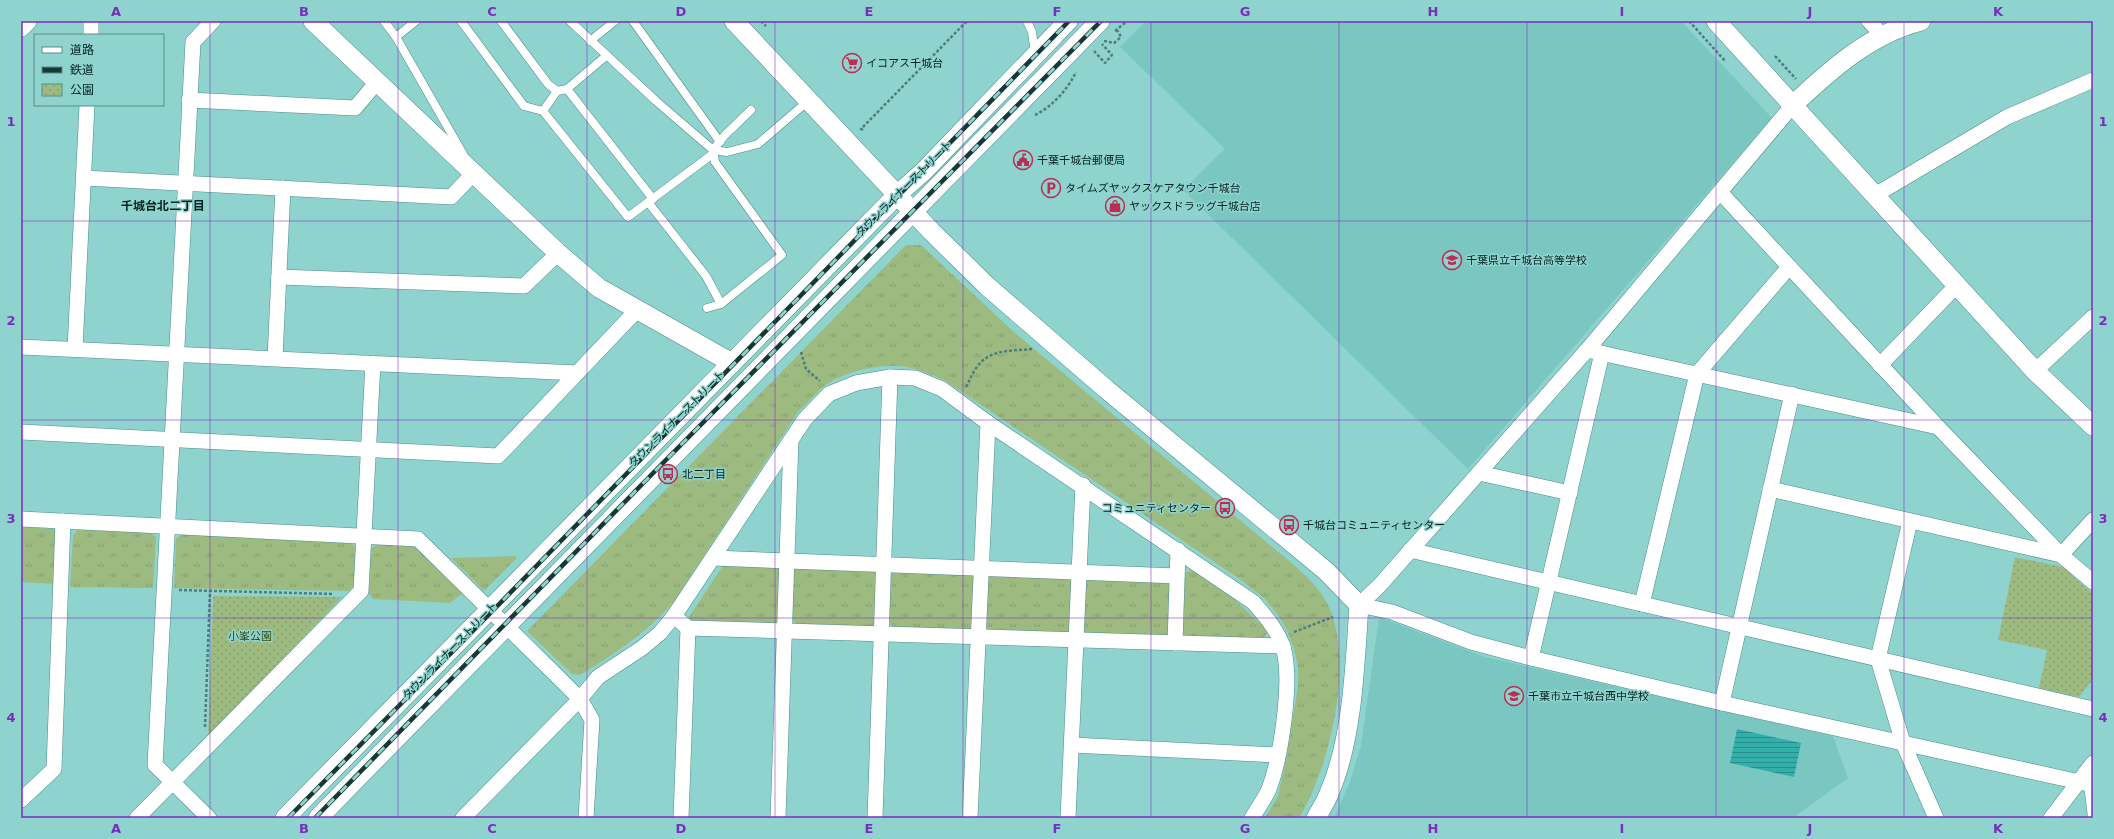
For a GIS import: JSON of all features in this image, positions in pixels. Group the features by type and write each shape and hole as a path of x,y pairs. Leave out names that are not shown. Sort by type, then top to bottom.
{"street":[{"path":"21,27 27,21"},
{"path":"91,21 91,34"},
{"path":"209,818 155,766 166,526 192,42 213,21"},
{"path":"313,21 558,253 598,288 638,309 732,363"},
{"path":"734,21 987,286 1106,389 1326,572 1359,605 1392,612 1471,642 1531,658 1722,703 2087,783"},
{"name":"タウンライナーストリート","path":"286,818 898,194 924,171 1068,21"},
{"path":"1716,21 2035,371 2093,426"},
{"path":"1869,21 1883,36"},
{"path":"1316,818 1330,791 1342,754 1356,656 1359,605 1479,473 1586,350 1793,105 1824,75 1854,52 1883,36 1922,21"},
{"name":"タウンライナーストリート","path":"318,818 913,210 1106,28"},
{"path":"1875,195 2007,117 2093,80"},
{"path":"189,100 355,108 377,82"},
{"path":"75,349 87,106"},
{"path":"84,178 451,197 474,173"},
{"path":"275,358 283,188"},
{"path":"1720,192 1938,427 2061,555 2093,582"},
{"path":"279,277 524,286 558,253"},
{"path":"1642,604 1697,374 1789,267"},
{"path":"1880,365 1957,285"},
{"path":"21,432 498,456 638,309"},
{"path":"2035,371 2093,318"},
{"path":"21,347 577,373"},
{"path":"1586,350 1938,427"},
{"path":"1531,658 1602,353"},
{"path":"137,818 361,591 373,363"},
{"path":"875,818 890,377"},
{"path":"464,818 580,699 598,677 642,648 660,633 674,616 805,419 829,394 856,383 890,377 915,378 942,389 988,423 1082,485 1253,602 1271,622 1285,641 1288,690 1278,755 1268,789 1252,818"},
{"path":"1722,703 1792,394"},
{"path":"970,818 988,423"},
{"path":"778,818 791,440"},
{"path":"1479,473 1570,493"},
{"path":"1068,818 1077,640 1082,485"},
{"path":"1770,489 2061,555"},
{"path":"21,519 418,539 580,699 592,720 586,818"},
{"path":"2061,555 2093,520"},
{"path":"21,800 54,769 63,521"},
{"path":"1910,521 1878,659 1903,742 1936,818"},
{"path":"1175,643 1178,550"},
{"path":"1410,550 2093,709"},
{"path":"713,558 1177,576"},
{"path":"674,616 688,628 784,632 1175,643 1285,641"},
{"path":"681,818 688,628"},
{"path":"1072,745 1278,755"},
{"path":"2051,818 2087,783 2093,763"}],"lane":[{"path":"384,21 396,37 474,173"},
{"path":"396,37 416,21"},
{"path":"461,21 524,106 543,110 628,217 714,152 720,142 751,110"},
{"path":"501,21 548,84 557,91"},
{"path":"570,21 606,56 714,152 727,152 758,144 809,100"},
{"path":"590,41 614,21"},
{"path":"633,21 720,142"},
{"path":"1028,21 1032,32 1035,54"},
{"path":"543,110 557,91 567,89 606,56"},
{"path":"567,89 706,276 721,304"},
{"path":"707,308 721,304 782,255 715,162 714,152"},
{"path":"2087,783 2092,818"}],"path":[{"path":"867,134 861,128 967,21"},
{"path":"1117,30 1127,21"},
{"path":"1106,28 1117,30 1121,37"},
{"path":"1088,54 1094,51 1105,63 1112,55 1102,43 1107,39"},
{"path":"1029,117 1042,112 1070,85 1077,71"},
{"path":"962,392 984,358 994,353 1034,349"},
{"path":"800,352 806,370 825,386"},
{"path":"163,590 358,595"},
{"path":"204,750 210,591"},
{"path":"1285,641 1333,617"}],"shaded area":[{"name":"千葉県立千城台高等学校","path":"1146,21 1681,21 1772,118 1468,469 1183,190 1225,149 1120,47"},
{"name":"千葉市立千城台西中学校","path":"1379,617 1485,657 1833,736 1848,778 1793,818 1334,818 1350,782 1361,745"},
{"path":"1737,729 1801,743 1794,777 1730,763"}],"green space":[{"path":"906,245 921,245 1015,333 1293,564 1322,594 1327,603 1335,626 1339,652 1339,682 1336,712 1321,771 1299,818 1265,818 1278,796 1286,760 1298,686 1298,667 1294,649 1286,628 1265,599 1241,580 944,380 907,367 887,366 855,371 835,379 816,394 798,412 675,600 665,612 643,632 619,650 580,675 572,674 527,631"},
{"path":"21,527 55,529 59,536 58,584 21,582"},
{"path":"78,529 149,533 156,537 153,588 70,587 73,536"},
{"path":"182,534 351,543 355,547 354,586 348,591 174,588 176,539"},
{"path":"377,544 417,547 463,593 450,603 373,599 369,594 371,549"},
{"path":"515,556 517,558 484,591 451,558"},
{"path":"2015,557 2063,567 2093,594 2093,679 2079,697 2039,688 2047,650 1998,640"},
{"path":"724,564 782,565 780,622 774,625 687,620"},
{"path":"794,565 880,568 878,624 871,629 796,624 792,619"},
{"path":"1192,570 1231,596 1269,632 1262,639 1187,638 1183,634 1185,573"},
{"path":"890,571 976,573 974,626 968,632 892,628 888,617"},
{"path":"989,574 1076,575 1073,629 1065,635 991,633 986,626"},
{"path":"1087,577 1174,579 1170,633 1165,638 1085,635 1083,631"},
{"name":"小峯公園","path":"213,596 342,597 208,736"}],"railway":[{"path":"288,818 1069,21"},
{"path":"315,818 659,467 1101,21"}],"place":[{"name":"イコアス千城台","path":"852,63"},
{"name":"千葉千城台郵便局","path":"1023,160"},
{"name":"タイムズヤックスケアタウン千城台","path":"1051,188"},
{"name":"ヤックスドラッグ千城台店","path":"1115,206"},
{"name":"千葉県立千城台高等学校","path":"1452,260"},
{"name":"北二丁目","path":"668,474"},
{"name":"コミュニティセンター","path":"1225,508"},
{"name":"千城台コミュニティセンター","path":"1289,525"},
{"name":"千葉市立千城台西中学校","path":"1514,696"}],"district":[{"name":"千城台北二丁目","path":"163,206"}]}
